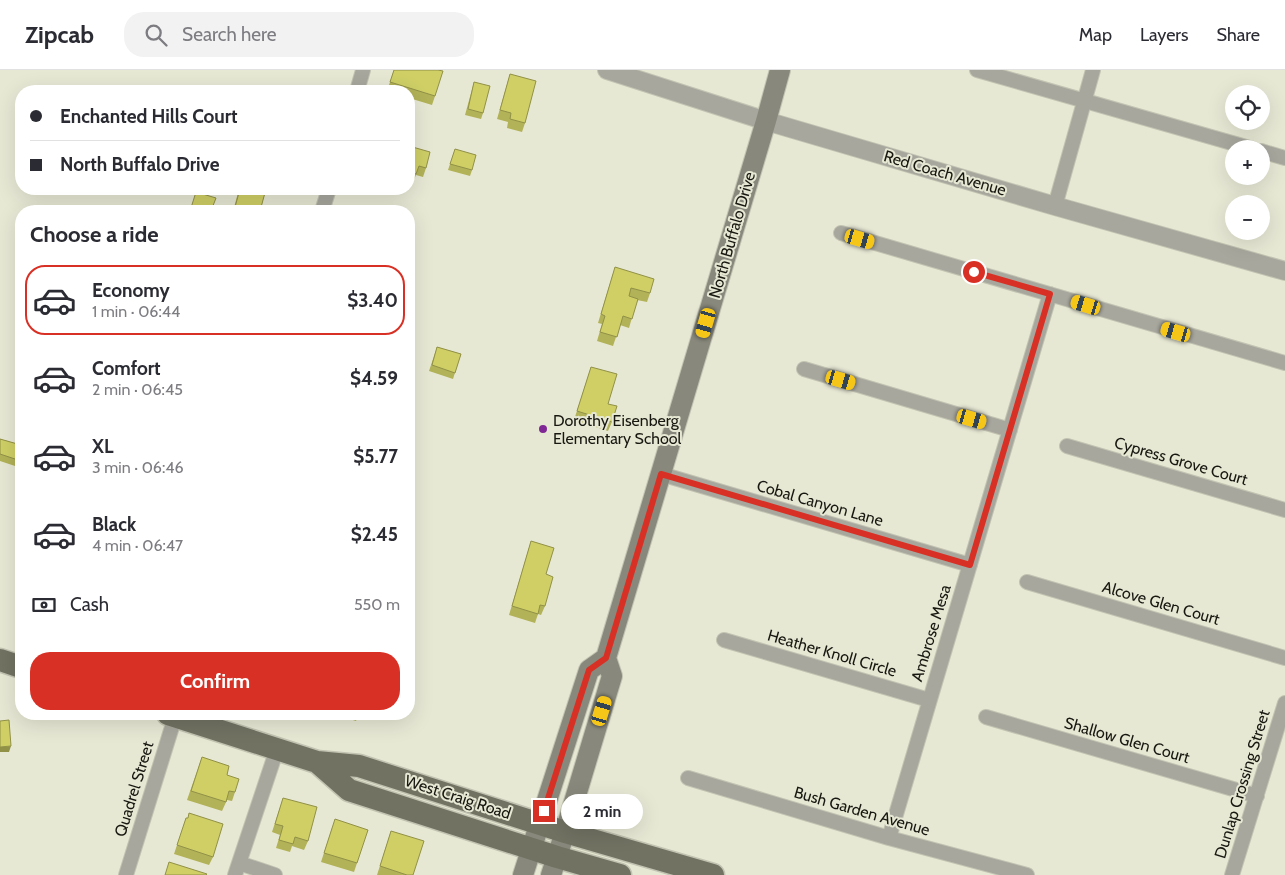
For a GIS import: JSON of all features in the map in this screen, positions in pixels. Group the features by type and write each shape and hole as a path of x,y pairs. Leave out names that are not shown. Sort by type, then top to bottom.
{"main road":[{"name":"North Buffalo Drive","path":"554,866 612,676 606,658 780,70"},
{"path":"523,875 589,670 606,658"},
{"path":"0,660 15,665"},
{"name":"West Craig Road","path":"188,720 317,762 359,766 565,832 713,875"},
{"name":"West Craig Road","path":"317,762 349,790 532,848 554,866 620,875"}],"street":[{"path":"359,85 363,70"},
{"name":"Red Coach Avenue","path":"607,70 766,121 1285,271"},
{"path":"977,70 1225,141"},
{"path":"1055,206 1093,70"},
{"path":"1270,154 1285,158"},
{"path":"841,233 1285,363"},
{"name":"Ambrose Mesa","path":"889,838 1050,294"},
{"path":"804,369 1010,430"},
{"name":"Cypress Grove Court","path":"1067,446 1285,510"},
{"name":"Cobal Canyon Lane","path":"661,474 970,565"},
{"name":"Alcove Glen Court","path":"1027,582 1285,658"},
{"name":"Heather Knoll Circle","path":"724,640 929,700"},
{"name":"Dunlap Crossing Street","path":"1232,875 1285,703"},
{"name":"Shallow Glen Court","path":"986,717 1257,796"},
{"name":"Quadrel Street","path":"126,875 172,720"},
{"path":"275,875 237,869 277,749"},
{"name":"Bush Garden Avenue","path":"688,778 889,838 1027,875"}],"building":[{"path":"394,70 443,71 435,96 415,90 415,85 400,85 390,82"},
{"path":"510,74 536,81 525,123 510,119 511,113 500,110"},
{"path":"474,82 490,86 483,113 468,109"},
{"path":"415,148 430,152 426,168 419,166 416,174"},
{"path":"455,149 476,155 472,170 450,164"},
{"path":"195,195 206,195 216,198 213,205 192,205"},
{"path":"238,195 264,195 262,205 236,205"},
{"path":"615,267 654,279 650,293 631,288 629,296 638,299 632,319 623,316 617,337 600,332 605,316 601,314"},
{"path":"437,347 461,354 455,373 432,365"},
{"path":"591,367 617,374 608,404 617,406 612,422 577,411"},
{"path":"0,439 15,443 15,459 0,454"},
{"path":"531,541 554,548 546,574 553,577 545,606 540,605 538,614 512,606"},
{"path":"9,720 11,746 0,747 0,721"},
{"path":"202,757 229,766 227,775 239,779 235,792 229,791 226,802 191,791"},
{"path":"283,798 317,807 308,841 295,837 293,844 279,840 283,826 275,824"},
{"path":"189,813 223,824 213,857 177,845"},
{"path":"335,819 368,830 357,863 324,853"},
{"path":"391,831 424,841 413,875 407,875 380,866"},
{"path":"169,862 207,874 165,875"}],"place":[{"name":"Dorothy Eisenberg Elementary School","path":"543,429"}],"route":[{"path":"544,811 589,670 606,658 661,474 970,565 1050,294 974,272"}]}
